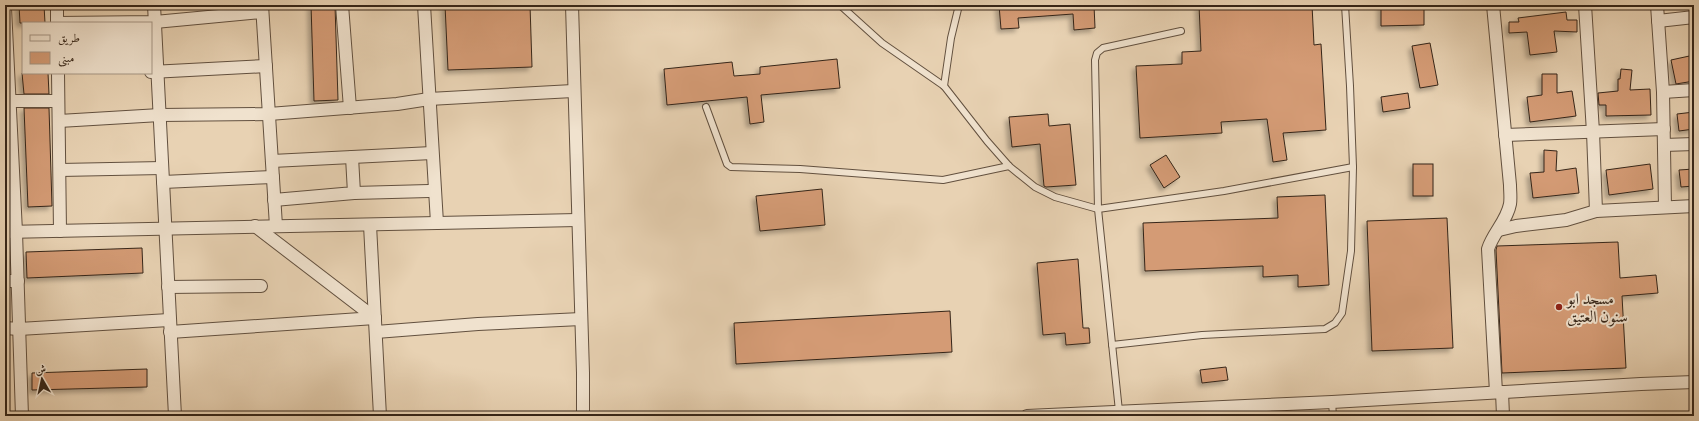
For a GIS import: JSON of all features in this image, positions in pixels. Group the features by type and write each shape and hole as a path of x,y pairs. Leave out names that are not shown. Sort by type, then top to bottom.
{"street":[{"path":"57,5 57,22"},
{"path":"154,5 154,72 160,115 174,416"},
{"path":"342,5 350,108"},
{"path":"424,5 436,223"},
{"path":"572,5 573,92 583,416"},
{"path":"1493,5 1510,185 1510,204 1507,216 1491,239 1488,249 1499,392 1503,416"},
{"path":"1585,5 1594,132 1596,211"},
{"path":"1657,5 1663,92 1665,207"},
{"path":"152,22 262,8 276,226"},
{"path":"5,15 10,101 11,232 18,281 22,416"},
{"path":"1658,21 1694,17"},
{"path":"154,72 266,66"},
{"path":"58,74 60,231"},
{"path":"1663,92 1694,90"},
{"path":"59,122 160,115 270,114 397,104 429,99 573,92"},
{"path":"10,101 58,101"},
{"path":"1505,135 1664,129"},
{"path":"1664,145 1694,144"},
{"path":"272,161 432,153"},
{"path":"352,157 354,193"},
{"path":"60,170 162,168"},
{"path":"163,182 273,178"},
{"path":"274,200 354,193 429,191"},
{"path":"1498,230 1516,226 1566,220 1596,211 1694,206"},
{"path":"11,232 577,220"},
{"path":"370,225 380,416"},
{"path":"255,226 375,318"},
{"path":"5,281 18,281"},
{"path":"168,287 261,286"},
{"path":"170,332 375,318"},
{"path":"376,332 478,324 581,319"},
{"path":"5,328 20,329 169,320"},
{"path":"1028,416 1332,402 1694,382"}],"lane":[{"path":"840,5 882,43 944,86 987,141 1009,166 1035,187 1055,197 1098,209 1224,191 1353,167"},
{"path":"944,86 951,38 959,5"},
{"path":"1112,345 1202,335 1325,329 1335,323 1342,313 1351,251 1353,167 1345,5"},
{"path":"1119,411 1098,209 1095,60 1097,53 1103,48 1180,31"},
{"path":"706,107 727,164 736,168 800,169 943,180 1009,166"},
{"path":"1332,402 1333,416"}],"building":[{"path":"19,5 44,5 45,22 20,23"},
{"path":"311,5 335,5 338,100 314,101"},
{"path":"445,5 530,5 532,67 448,70"},
{"path":"999,5 1094,5 1095,28 1074,30 1073,14 1018,18 1019,28 1001,29"},
{"path":"1199,5 1312,5 1314,45 1321,44 1326,130 1283,133 1287,160 1273,162 1267,119 1221,122 1222,133 1140,138 1136,66 1182,64 1182,52 1201,51"},
{"path":"1381,5 1424,5 1424,25 1381,26"},
{"path":"1566,12 1567,20 1577,20 1577,32 1554,31 1557,52 1530,55 1527,32 1509,33 1509,22 1519,22 1518,18"},
{"path":"1430,43 1438,85 1420,88 1412,46"},
{"path":"1694,55 1694,81 1676,84 1671,60"},
{"path":"837,59 840,88 761,95 764,122 750,124 747,97 667,105 664,69 732,62 734,76 760,74 760,67"},
{"path":"1621,69 1632,70 1630,90 1650,89 1651,115 1606,116 1606,105 1599,105 1598,93 1618,91 1618,79 1620,79"},
{"path":"22,74 48,74 49,94 24,94"},
{"path":"1542,74 1557,74 1557,93 1572,91 1576,116 1530,122 1527,97 1542,95"},
{"path":"1408,93 1410,108 1383,112 1381,97"},
{"path":"24,108 49,108 52,206 28,207"},
{"path":"1694,112 1694,129 1679,131 1677,114"},
{"path":"1048,114 1049,126 1070,124 1076,185 1044,186 1040,144 1012,147 1009,117"},
{"path":"1544,150 1557,151 1556,171 1576,168 1579,193 1533,198 1530,173 1544,172"},
{"path":"1166,155 1180,177 1164,188 1150,165"},
{"path":"1413,164 1433,164 1433,196 1413,196"},
{"path":"1650,164 1653,189 1609,195 1606,170"},
{"path":"1694,169 1694,186 1681,187 1679,170"},
{"path":"822,189 825,225 760,231 756,196"},
{"path":"1325,195 1329,285 1298,287 1298,275 1263,277 1263,266 1145,271 1143,223 1278,218 1277,197"},
{"path":"1447,218 1453,348 1372,351 1367,221"},
{"name":"مسجد ابو سنون العتيق","path":"1618,242 1620,278 1656,275 1658,293 1622,296 1626,368 1502,373 1497,246"},
{"path":"142,248 143,273 27,278 26,252"},
{"path":"1078,259 1083,328 1089,328 1090,343 1066,345 1065,333 1043,335 1037,263"},
{"path":"950,311 952,352 736,364 734,323"},
{"path":"1226,367 1228,380 1202,383 1200,370"},
{"path":"147,369 147,387 32,390 32,373"}],"place":[{"name":"مسجد ابو سنون العتيق","path":"1559,307"}]}
